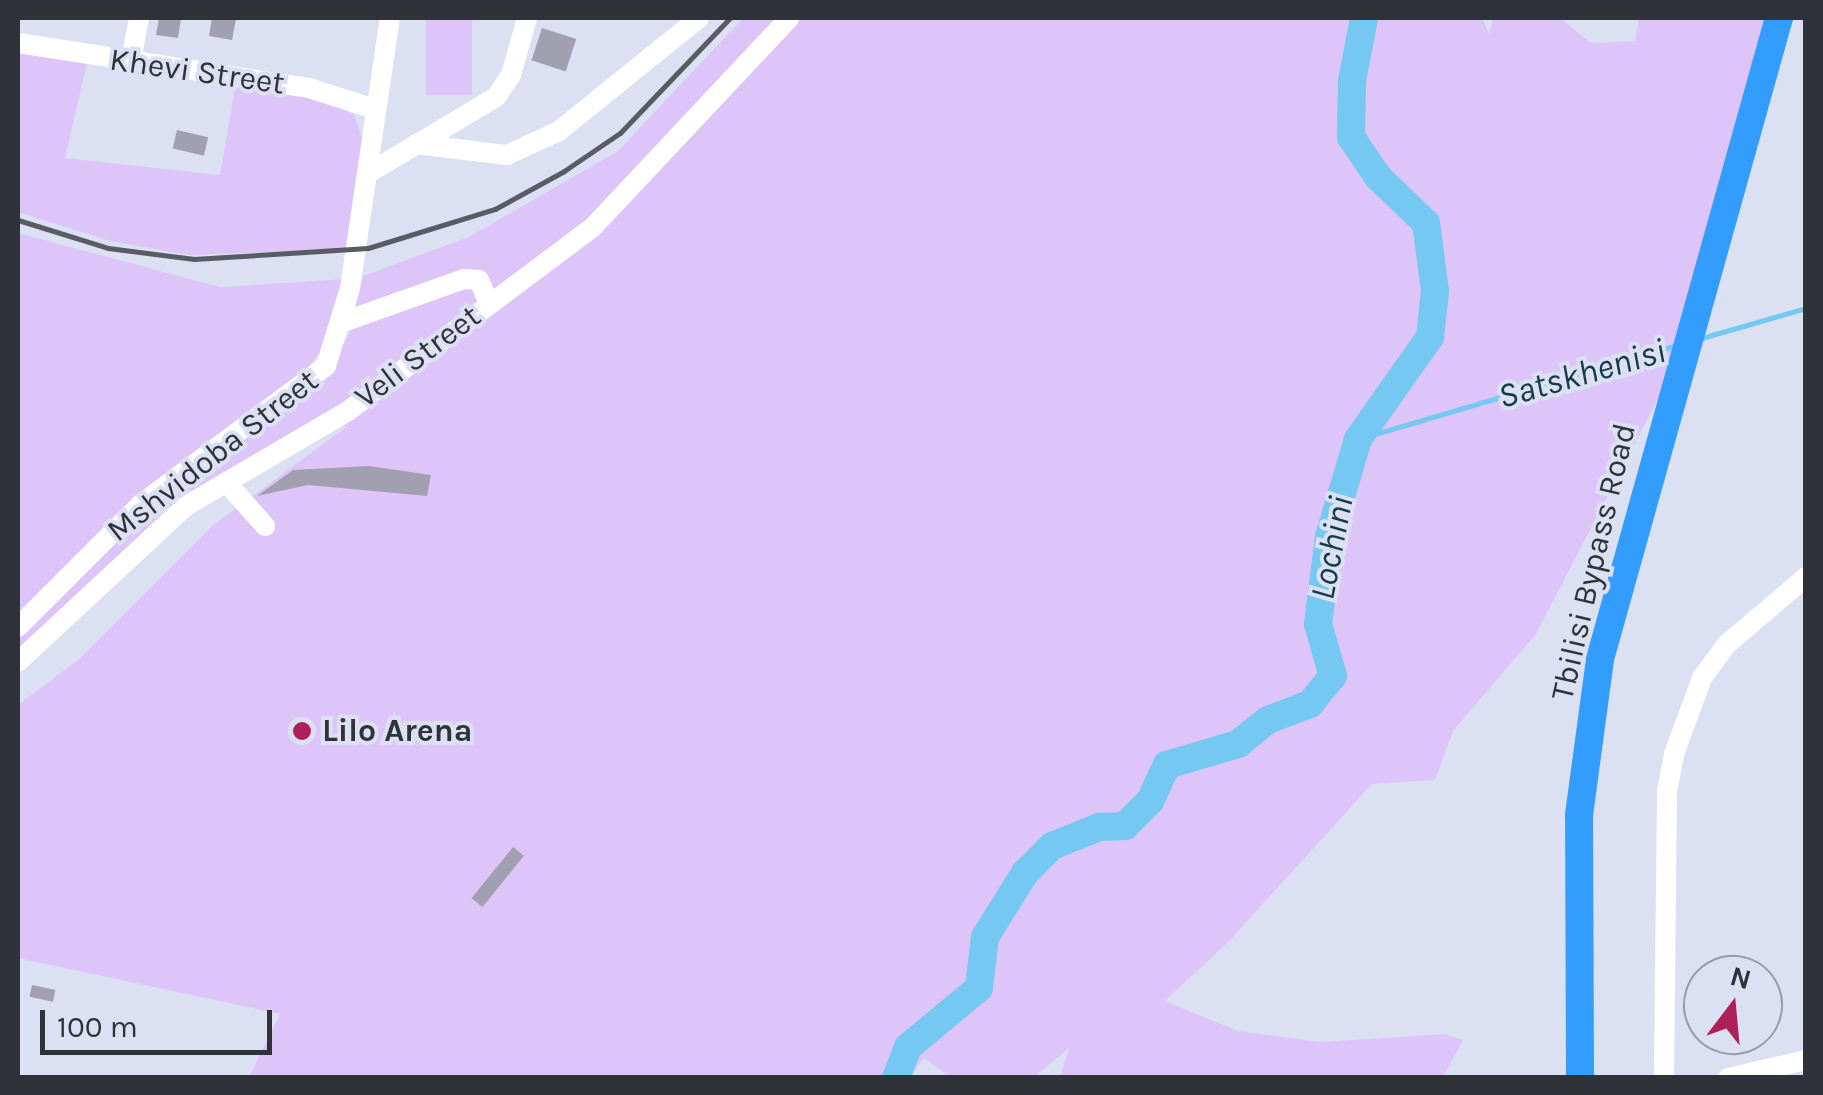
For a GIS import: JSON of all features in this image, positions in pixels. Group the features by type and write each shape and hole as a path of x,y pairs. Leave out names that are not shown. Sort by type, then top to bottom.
{"highway":[{"name":"Tbilisi Bypass Road","path":"1580,1078 1579,815 1600,658 1779,18"}],"street":[{"path":"132,60 139,18"},
{"name":"Mshvidoba Street","path":"18,627 141,504 317,374 343,322 350,288 390,18"},
{"path":"367,174 496,97 511,75 527,18"},
{"path":"416,144 507,155 559,131 700,18"},
{"name":"Veli Street","path":"18,662 134,549 226,482 348,410 604,218 789,18"},
{"name":"Khevi Street","path":"18,44 309,88 375,109"},
{"path":"343,322 464,278 479,280 489,303"},
{"path":"226,482 265,526"},
{"path":"1664,1078 1667,791 1674,754 1702,678 1727,644 1806,577"},
{"path":"1728,1078 1806,1060"}],"shaded area":[{"path":"426,18 472,18 472,95 426,95"},
{"path":"743,18 1483,18 1489,35 1493,18 1560,18 1591,43 1635,41 1639,18 1767,18 1661,393 1536,634 1453,731 1435,780 1372,784 1229,941 1165,1001 1238,1031 1321,1042 1445,1034 1463,1040 1443,1077 1060,1077 1069,1048 1033,1078 950,1077 924,1058 909,1078 249,1077 280,1014 18,958 18,705 78,660 212,526 346,427 327,413 158,534 18,669 18,640 154,502 316,389 348,337 363,276 469,237 618,151"},
{"path":"18,49 87,63 65,158 220,175 236,83 329,101 354,115 364,143 347,249 188,255 110,241 18,212"},
{"path":"18,233 220,287 344,279 327,342 309,367 18,616"}],"building":[{"path":"159,18 181,18 178,38 156,35"},
{"path":"212,18 236,19 232,40 209,36"},
{"path":"542,28 576,39 566,71 531,60"},
{"path":"177,130 208,137 204,156 173,149"},
{"path":"369,466 431,475 427,496 308,485 257,496 293,470"},
{"path":"513,847 524,856 482,907 471,898"},
{"path":"32,985 55,990 53,1002 30,997"}],"waterway":[{"name":"Lochini","path":"896,1078 908,1047 979,988 985,937 1025,873 1052,846 1099,827 1125,826 1150,801 1167,765 1238,744 1268,720 1310,704 1333,676 1318,624 1329,537 1358,439 1430,337 1435,291 1426,223 1378,177 1351,137 1352,81 1364,18"},
{"name":"Satskhenisi","path":"1698,339 1806,308"},
{"name":"Satskhenisi","path":"1358,439 1678,345"}],"railway":[{"path":"18,220 108,248 194,259 368,248 495,209 564,171 620,133 730,18"}],"place":[{"name":"Lilo Arena","path":"302,731"}]}
